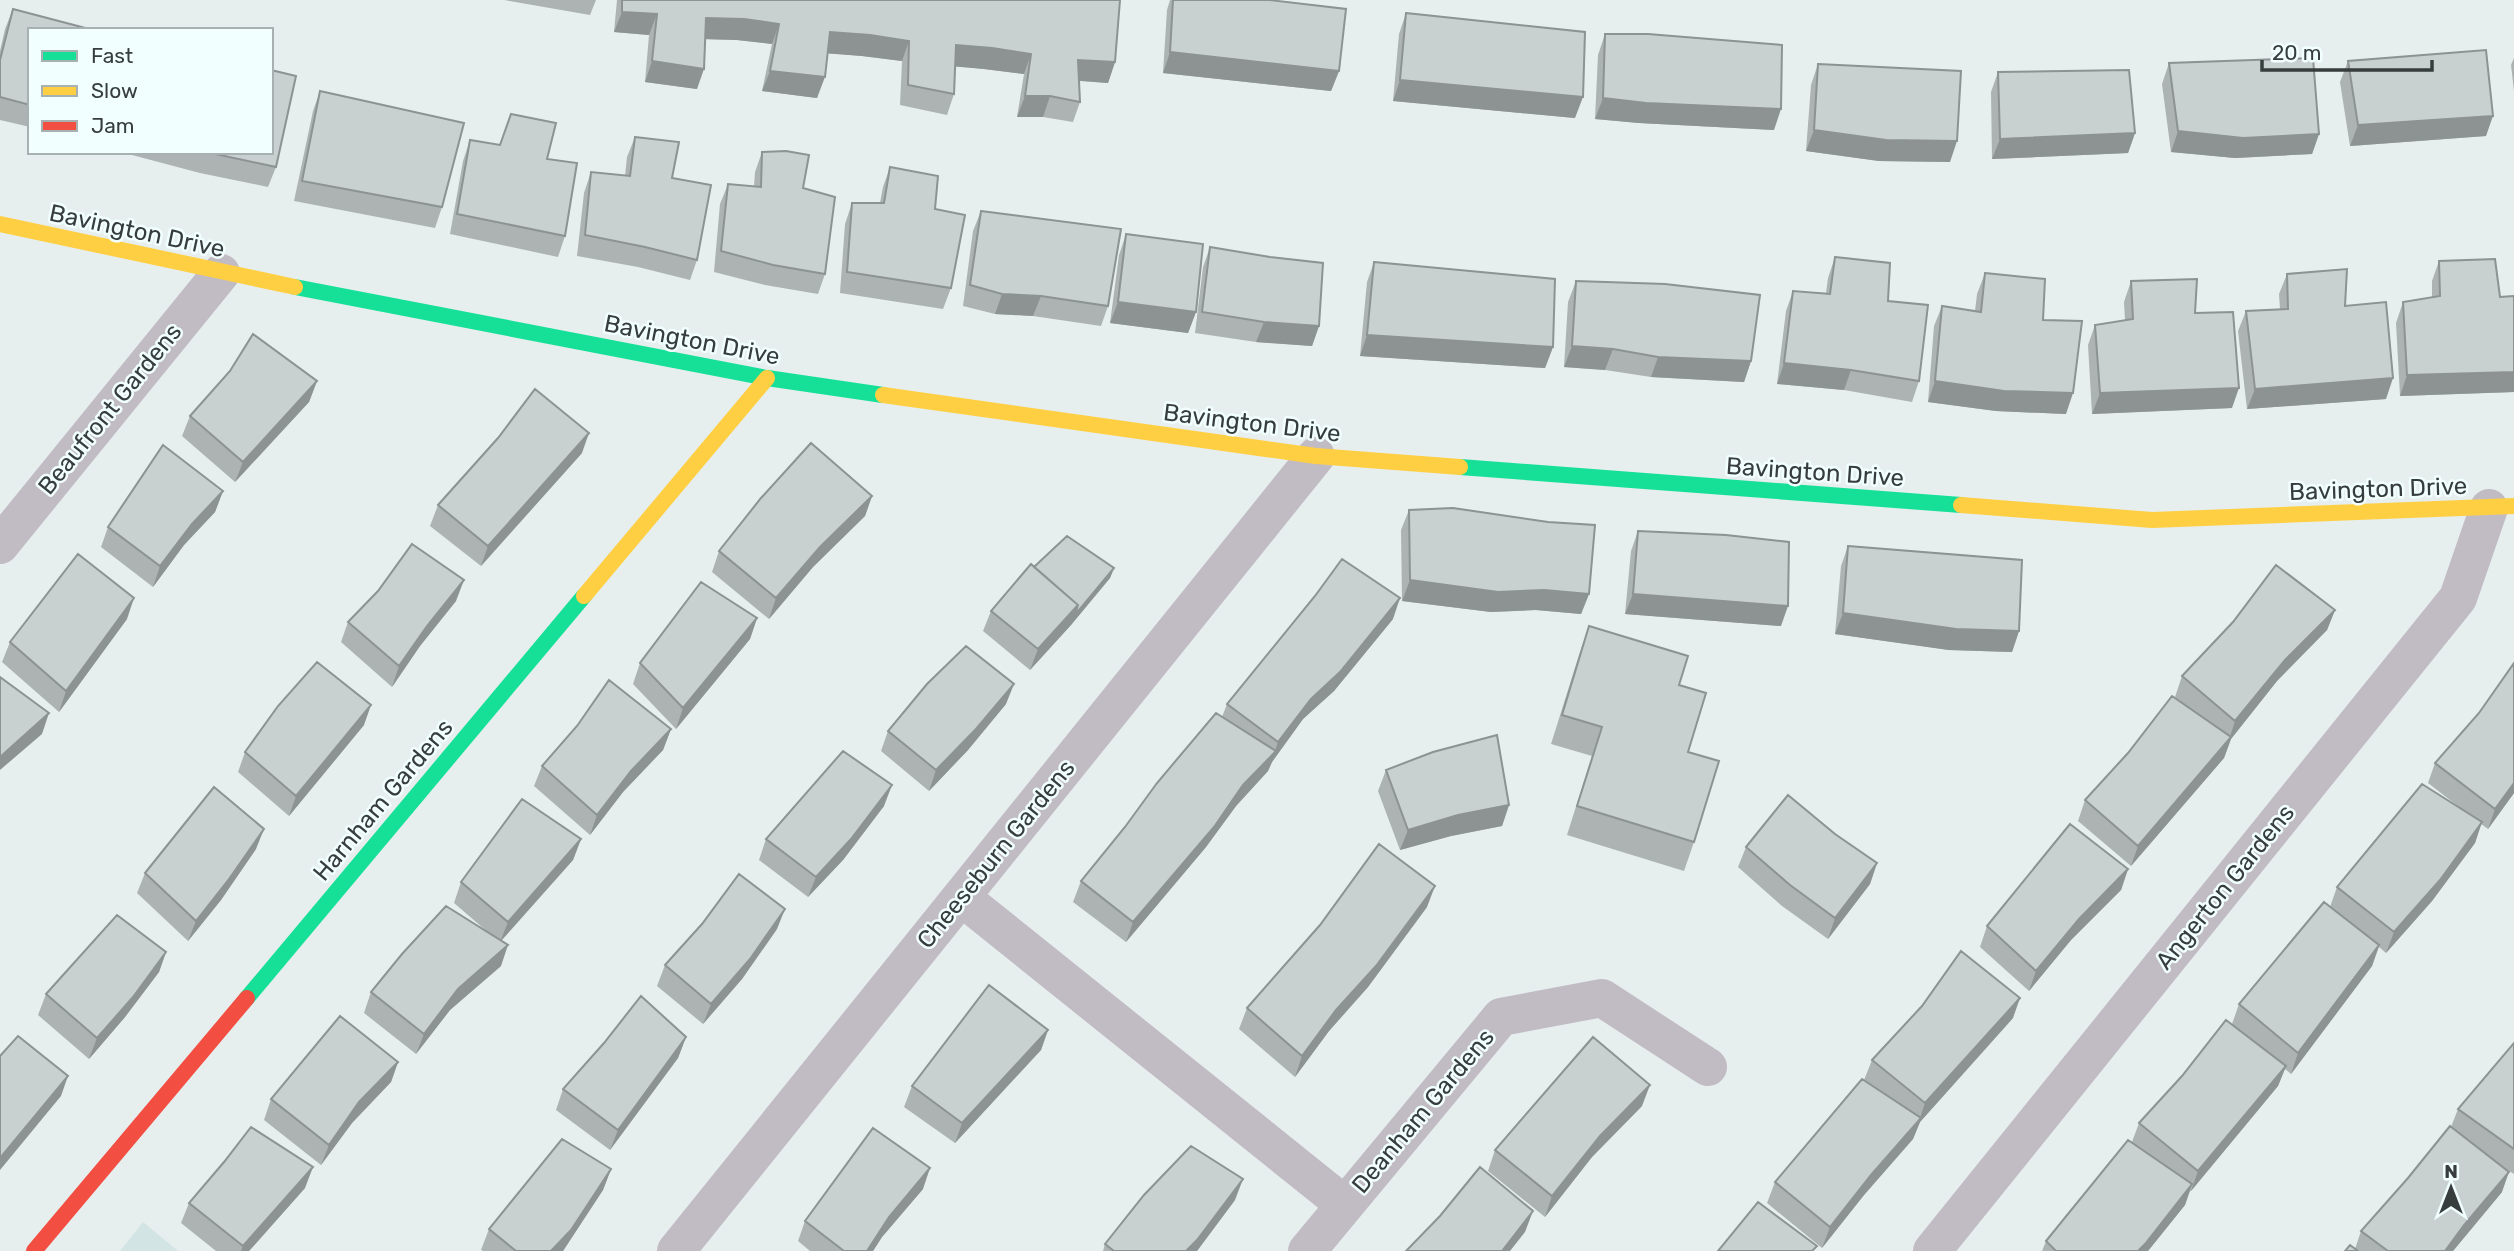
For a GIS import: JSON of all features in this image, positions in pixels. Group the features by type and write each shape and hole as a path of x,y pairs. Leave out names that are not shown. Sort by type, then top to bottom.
{"street":[{"name":"Bavington Drive","path":"0,224 220,273 766,378 1316,456 2152,520 2502,507"},
{"name":"Beaufront Gardens","path":"0,545 220,273"},
{"name":"Harnham Gardens","path":"34,1251 766,378"},
{"name":"Cheeseburn Gardens","path":"676,1251 1316,456"},
{"name":"Angerton Gardens","path":"1932,1251 2458,598 2502,507"},
{"path":"961,897 1345,1205"},
{"name":"Deanham Gardens","path":"1307,1251 1501,1017 1602,998 1708,1067"}],"shaded area":[{"path":"143,1222 178,1251 120,1251"}],"building":[{"path":"622,0 1120,0 1115,62 1078,60 1080,102 1050,96 1025,96 1031,54 992,48 956,45 954,94 908,85 909,41 870,35 830,32 825,77 770,71 779,24 744,19 706,18 704,69 652,61 657,14 622,12"},
{"path":"1173,0 1269,0 1346,9 1339,71 1170,52"},
{"path":"13,9 85,28 28,28 28,104 0,97 0,60"},
{"path":"1406,13 1585,32 1583,97 1400,80"},
{"path":"1605,34 1648,34 1782,45 1781,109 1646,103 1603,98"},
{"path":"2486,50 2493,116 2358,125 2348,61"},
{"path":"2313,58 2319,134 2243,138 2178,131 2169,63"},
{"path":"1818,64 1961,71 1957,141 1886,140 1814,130"},
{"path":"273,70 296,76 276,167 215,154 273,154"},
{"path":"2129,70 2135,133 2000,139 1998,72"},
{"path":"320,91 464,123 442,207 302,181"},
{"path":"511,114 556,123 547,159 577,163 565,236 457,214 470,140 500,145"},
{"path":"635,137 679,142 672,178 711,185 697,260 585,235 591,172 630,176"},
{"path":"786,151 809,155 803,188 835,197 825,274 773,265 721,251 728,184 761,187 762,152"},
{"path":"890,167 938,176 935,209 965,215 951,288 847,272 852,203 884,203"},
{"path":"981,211 1121,229 1108,306 1041,296 1002,294 970,285"},
{"path":"1126,234 1203,244 1196,312 1118,302"},
{"path":"1210,247 1323,263 1319,326 1264,322 1202,312"},
{"path":"1835,257 1890,263 1888,301 1928,305 1919,381 1784,363 1793,291 1830,294"},
{"path":"2495,259 2500,297 2514,296 2514,372 2407,375 2403,302 2440,296 2439,261"},
{"path":"1374,262 1555,279 1553,347 1367,335"},
{"path":"2347,269 2345,306 2386,302 2393,378 2255,389 2246,311 2288,309 2287,274"},
{"path":"1985,273 2045,279 2043,320 2082,321 2073,393 2004,391 1935,381 1942,306 1981,312"},
{"path":"2197,279 2195,313 2233,312 2239,388 2100,393 2095,325 2133,319 2131,281"},
{"path":"1576,281 1665,284 1760,295 1751,361 1658,357 1613,349 1572,346"},
{"path":"253,334 317,381 243,462 190,416 230,371"},
{"path":"535,389 589,433 488,546 438,505 498,438"},
{"path":"811,443 872,496 820,547 776,598 719,551 761,498"},
{"path":"163,445 223,491 192,524 160,566 108,527"},
{"path":"1453,508 1548,522 1595,525 1589,594 1544,590 1498,592 1410,580 1409,510"},
{"path":"1638,531 1726,535 1789,542 1788,606 1633,594"},
{"path":"1067,536 1114,568 1075,615 1078,605 1034,567"},
{"path":"412,544 464,580 399,666 348,622 378,591"},
{"path":"1848,546 2022,560 2019,631 1956,629 1843,613"},
{"path":"78,554 134,598 66,691 10,642"},
{"path":"1342,559 1400,598 1341,671 1311,699 1278,742 1227,704"},
{"path":"1031,564 1078,605 1038,649 991,611"},
{"path":"2276,565 2335,610 2285,660 2235,721 2182,676 2233,622"},
{"path":"701,582 757,618 683,708 640,663"},
{"path":"1589,626 1688,656 1679,685 1706,693 1688,752 1719,761 1694,842 1577,806 1602,727 1562,715"},
{"path":"966,646 1014,684 936,770 888,731 927,684"},
{"path":"317,662 371,705 296,796 245,752 278,706"},
{"path":"2514,663 2514,783 2495,809 2435,763 2479,713"},
{"path":"0,677 49,713 0,757"},
{"path":"609,680 671,729 631,771 597,815 542,766 577,726"},
{"path":"2172,696 2231,737 2138,846 2085,800 2128,753"},
{"path":"1216,713 1276,751 1243,785 1214,827 1133,922 1081,881 1157,783"},
{"path":"1497,735 1509,805 1458,815 1408,830 1386,770 1433,752"},
{"path":"843,751 892,785 851,839 816,877 766,839"},
{"path":"2422,784 2482,822 2440,880 2394,932 2337,887"},
{"path":"214,787 264,829 196,921 145,873"},
{"path":"1788,795 1835,834 1877,863 1835,918 1790,885 1746,847"},
{"path":"522,799 581,839 508,922 461,882"},
{"path":"2070,824 2128,869 2079,919 2036,971 1987,926"},
{"path":"1379,844 1435,886 1376,966 1336,1010 1302,1056 1247,1008 1320,925"},
{"path":"739,874 785,909 750,959 711,1004 665,965 702,924"},
{"path":"2324,902 2379,945 2298,1053 2239,1004"},
{"path":"446,906 508,945 458,989 424,1034 371,992"},
{"path":"117,915 166,952 133,997 97,1038 46,994"},
{"path":"1961,951 2020,998 1925,1103 1872,1060 1922,1006"},
{"path":"989,985 1048,1030 962,1123 912,1086"},
{"path":"641,996 686,1037 618,1130 563,1089"},
{"path":"340,1016 398,1062 359,1102 329,1145 271,1099"},
{"path":"2226,1020 2286,1066 2198,1171 2139,1123 2182,1076"},
{"path":"18,1036 68,1076 0,1158 0,1056"},
{"path":"1593,1037 1650,1085 1600,1136 1552,1196 1495,1150"},
{"path":"2514,1043 2514,1149 2458,1109"},
{"path":"1862,1079 1921,1118 1830,1227 1775,1182"},
{"path":"2450,1126 2509,1172 2445,1251 2388,1251 2361,1231"},
{"path":"251,1127 313,1167 243,1246 189,1203"},
{"path":"873,1128 930,1168 889,1217 867,1251 844,1251 805,1221"},
{"path":"562,1139 611,1169 571,1230 551,1251 516,1251 489,1229"},
{"path":"2128,1140 2192,1184 2138,1251 2056,1251 2046,1241"},
{"path":"1191,1146 1243,1179 1197,1240 1186,1251 1114,1251 1105,1244 1144,1195"},
{"path":"1480,1167 1533,1211 1502,1251 1406,1251 1440,1216"},
{"path":"1758,1202 1817,1246 1812,1251 1718,1251"},
{"path":"2350,1245 2358,1251 2345,1251"}],"traffic: fast":[{"path":"295,287 767,378 883,395"},
{"path":"1460,467 1961,505"},
{"path":"247,998 584,596"}],"traffic: slow":[{"path":"0,224 295,287"},
{"path":"584,596 767,378"},
{"path":"883,395 1316,456 1460,467"},
{"path":"1961,505 2152,520 2514,506"}],"traffic: jam":[{"path":"34,1251 247,998"}]}
